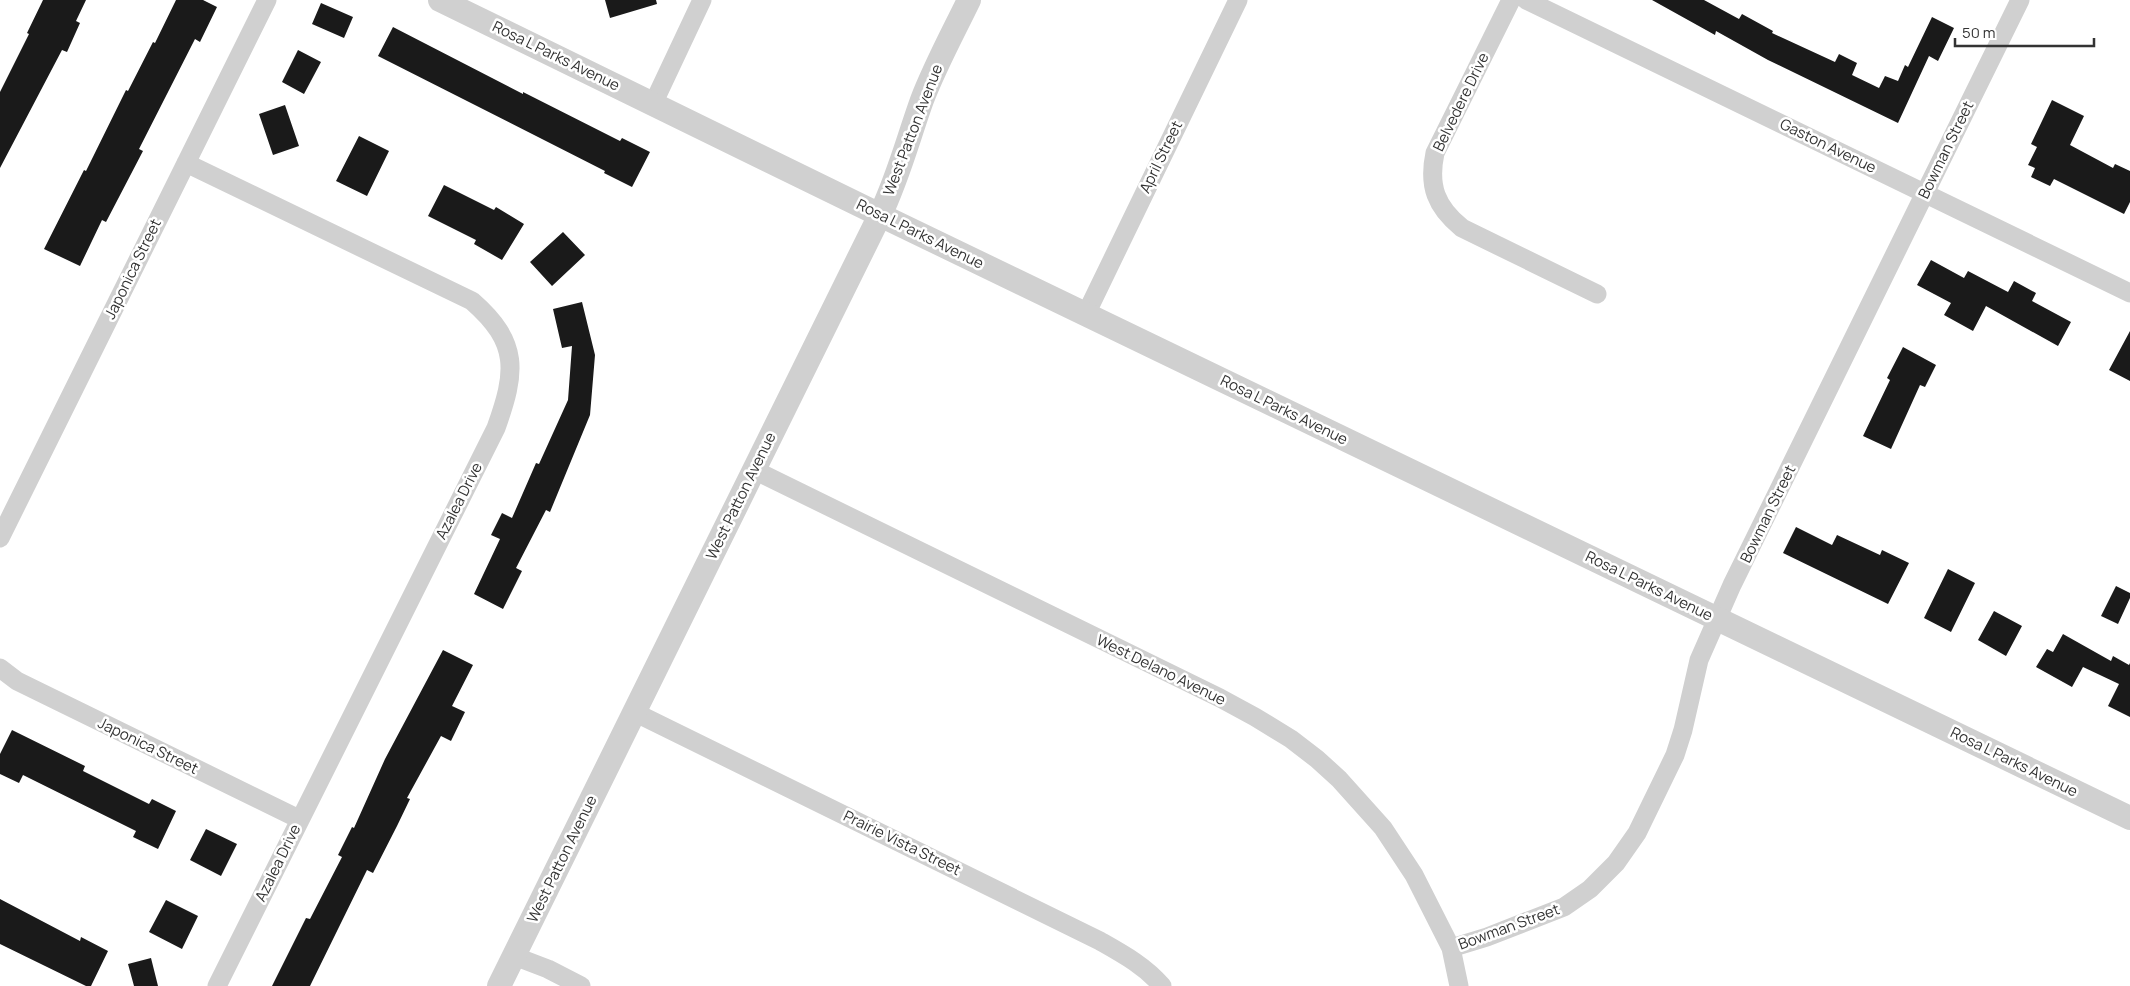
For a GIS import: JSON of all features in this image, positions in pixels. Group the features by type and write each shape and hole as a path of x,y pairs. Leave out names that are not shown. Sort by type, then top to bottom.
{"street":[{"name":"Japonica Street","path":"0,538 267,0"},
{"name":"Rosa L Parks Avenue","path":"440,0 880,215 2130,818"},
{"path":"653,104 702,0"},
{"name":"West Patton Avenue","path":"499,986 880,215 895,183 922,100 969,0"},
{"name":"April Street","path":"1086,314 1238,0"},
{"name":"Belvedere Drive","path":"1511,0 1435,153 1432,170 1433,185 1439,203 1450,219 1462,228 1597,294"},
{"name":"Gaston Avenue","path":"1526,0 2130,293"},
{"name":"Bowman Street","path":"1451,948 1488,937 1564,907 1590,889 1616,863 1637,833 1675,754 1683,730 1699,660 1717,620 2020,0"},
{"name":"Azalea Drive","path":"186,163 472,302 490,316 502,334 510,354 505,402 496,428 217,986"},
{"name":"West Delano Avenue","path":"754,470 1220,698 1291,739 1339,779 1383,828 1414,875 1451,948 1459,986"},
{"name":"Japonica Street","path":"0,668 17,681 299,819"},
{"name":"Prairie Vista Street","path":"634,712 1100,941 1136,962 1151,973 1162,986"},
{"path":"514,956 548,969 581,986"}],"building":[{"path":"43,0 86,0 76,21 80,23 67,52 62,50 0,168 0,92 29,34 27,33"},
{"path":"176,0 203,0 217,7 200,42 195,39 139,149 143,151 106,222 102,220 80,266 44,249 84,170 86,171 126,90 128,91 153,42 155,43"},
{"path":"605,0 656,0 657,4 610,18"},
{"path":"1652,0 1704,0 1739,19 1742,14 1773,31 1772,33 1835,62 1839,54 1857,63 1852,75 1879,88 1885,76 1898,81 1905,65 1908,67 1932,17 1954,28 1938,61 1929,56 1898,123 1768,60 1716,31 1715,35"},
{"path":"321,3 353,17 344,38 312,24"},
{"path":"393,27 523,94 523,92 620,141 622,138 650,152 632,187 604,173 605,171 378,56"},
{"path":"298,50 321,62 304,94 282,82"},
{"path":"2052,100 2084,116 2070,145 2113,168 2115,164 2130,171 2130,202 2124,214 2054,179 2050,186 2031,177 2035,168 2028,165 2037,147 2031,144"},
{"path":"285,105 299,146 273,155 259,114"},
{"path":"359,136 389,151 367,196 336,181"},
{"path":"444,185 494,210 496,207 524,224 502,260 474,244 476,240 428,216"},
{"path":"563,232 585,255 552,286 530,262"},
{"path":"1931,260 1964,278 1968,271 2008,292 2014,281 2036,293 2032,301 2071,322 2058,346 1986,306 1973,331 1944,315 1951,303 1917,285"},
{"path":"582,302 595,355 590,415 550,512 546,510 516,568 522,571 503,609 474,594 500,539 491,535 502,513 512,518 536,463 539,464 568,400 572,346 562,348 553,309"},
{"path":"2130,331 2130,381 2109,370"},
{"path":"1903,347 1936,365 1925,387 1920,385 1891,449 1863,436 1890,380 1887,378"},
{"path":"1796,527 1832,545 1837,535 1880,555 1882,550 1909,563 1888,604 1783,553"},
{"path":"1948,569 1975,583 1951,632 1924,618"},
{"path":"2116,586 2130,593 2130,598 2118,624 2101,616"},
{"path":"1994,611 2022,626 2006,656 1978,640"},
{"path":"2063,634 2111,661 2113,656 2129,665 2130,663 2130,717 2108,706 2119,684 2083,667 2072,687 2036,667 2047,649 2053,652"},
{"path":"443,650 473,665 452,706 465,712 451,741 441,736 407,798 410,799 373,873 367,870 310,986 272,986 306,918 310,919 342,857 338,855 352,827 354,828 385,759"},
{"path":"12,730 85,766 83,771 149,804 152,799 176,811 158,849 133,837 136,831 23,775 19,783 0,774 0,754"},
{"path":"206,829 237,844 221,876 190,860"},
{"path":"0,899 80,941 81,937 108,951 91,986 86,986 0,944"},
{"path":"166,900 198,916 182,949 149,932"},
{"path":"151,958 158,986 134,986 128,964"}]}
